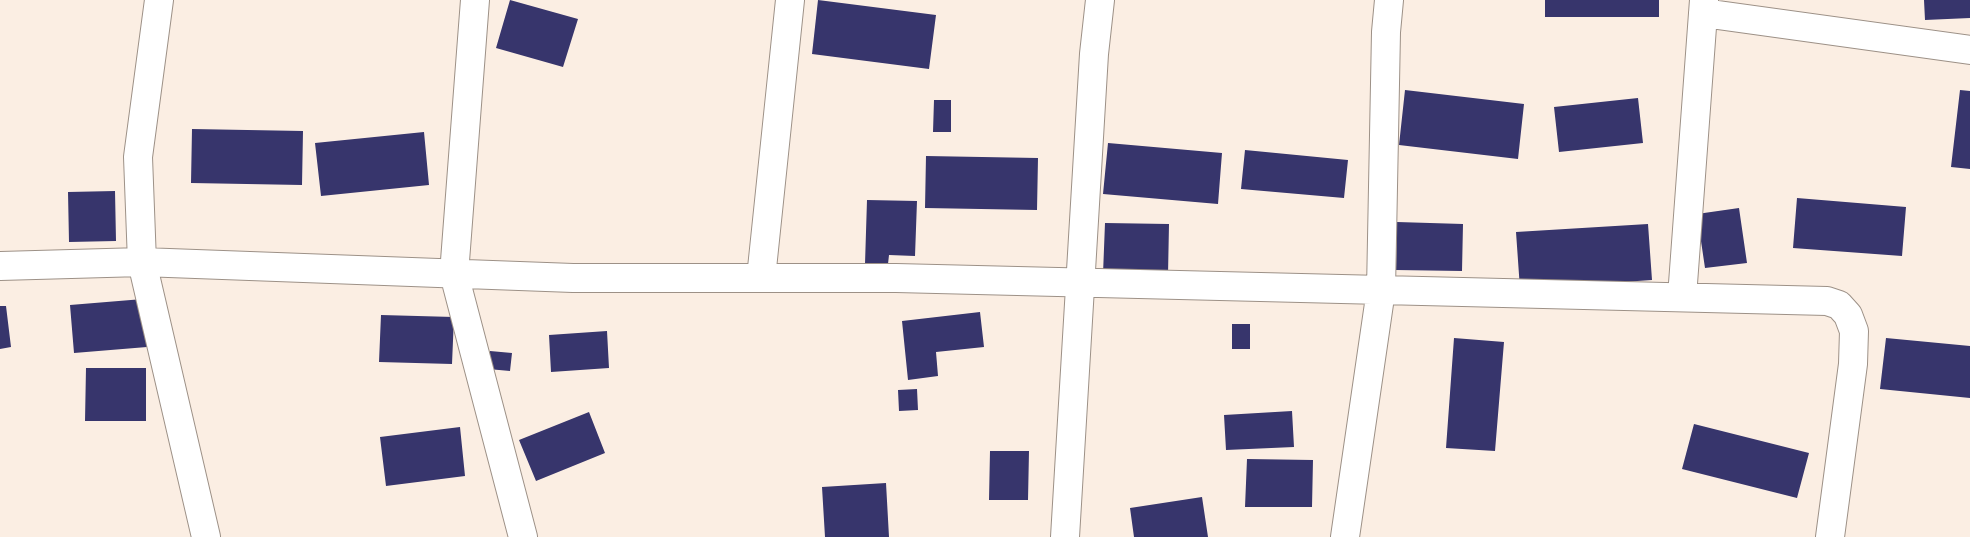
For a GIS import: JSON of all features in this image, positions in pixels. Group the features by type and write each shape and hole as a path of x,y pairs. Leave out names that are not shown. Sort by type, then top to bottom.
{"street":[{"path":"159,0 138,157 142,262 206,537"},
{"path":"475,0 454,274 523,537"},
{"path":"761,278 790,0"},
{"path":"1065,537 1094,54 1100,0"},
{"path":"1345,537 1381,290 1386,32 1389,0"},
{"path":"1682,297 1703,6 1970,50"},
{"path":"0,266 142,262 573,278 896,278 1827,301 1840,305 1848,315 1854,331 1853,364 1830,537"}],"building":[{"path":"510,0 578,19 563,67 496,48"},
{"path":"818,0 936,15 929,69 812,54"},
{"path":"1545,0 1659,0 1659,17 1545,17"},
{"path":"1924,0 1970,0 1970,18 1925,20"},
{"path":"1405,90 1524,104 1518,159 1399,145"},
{"path":"1960,90 1970,91 1970,169 1951,167"},
{"path":"1638,98 1643,143 1559,152 1554,107"},
{"path":"934,100 951,100 951,132 933,132"},
{"path":"192,129 303,131 302,185 191,183"},
{"path":"424,132 429,185 321,196 315,143"},
{"path":"1108,143 1222,153 1218,204 1103,194"},
{"path":"1245,150 1348,160 1344,198 1241,189"},
{"path":"926,156 1038,158 1037,210 925,208"},
{"path":"115,191 116,241 69,242 68,192"},
{"path":"1797,198 1906,207 1902,256 1793,248"},
{"path":"867,200 917,201 915,256 889,255 888,264 865,264"},
{"path":"1739,208 1747,263 1705,268 1697,214"},
{"path":"1397,222 1463,224 1462,271 1396,270"},
{"path":"1105,223 1169,224 1168,275 1103,274"},
{"path":"1648,224 1652,280 1520,289 1516,232"},
{"path":"143,299 147,347 74,353 70,305"},
{"path":"0,306 6,306 11,347 0,349"},
{"path":"980,312 984,347 936,352 938,376 908,380 902,321"},
{"path":"381,315 454,317 452,364 379,362"},
{"path":"1232,324 1250,324 1250,349 1232,349"},
{"path":"607,331 609,368 551,372 549,335"},
{"path":"1454,338 1504,342 1495,451 1446,448"},
{"path":"1886,338 1970,346 1970,398 1880,389"},
{"path":"490,351 512,353 510,371 488,369"},
{"path":"86,368 146,368 146,421 85,421"},
{"path":"917,389 918,410 899,411 898,390"},
{"path":"1292,411 1294,447 1226,450 1224,415"},
{"path":"589,412 605,453 536,481 519,440"},
{"path":"1694,424 1809,453 1797,498 1682,469"},
{"path":"460,427 465,476 386,486 380,437"},
{"path":"990,451 1029,451 1028,500 989,500"},
{"path":"1247,459 1313,460 1312,507 1245,507"},
{"path":"886,483 889,537 825,537 822,487"},
{"path":"1202,497 1208,537 1134,537 1130,508"}]}
